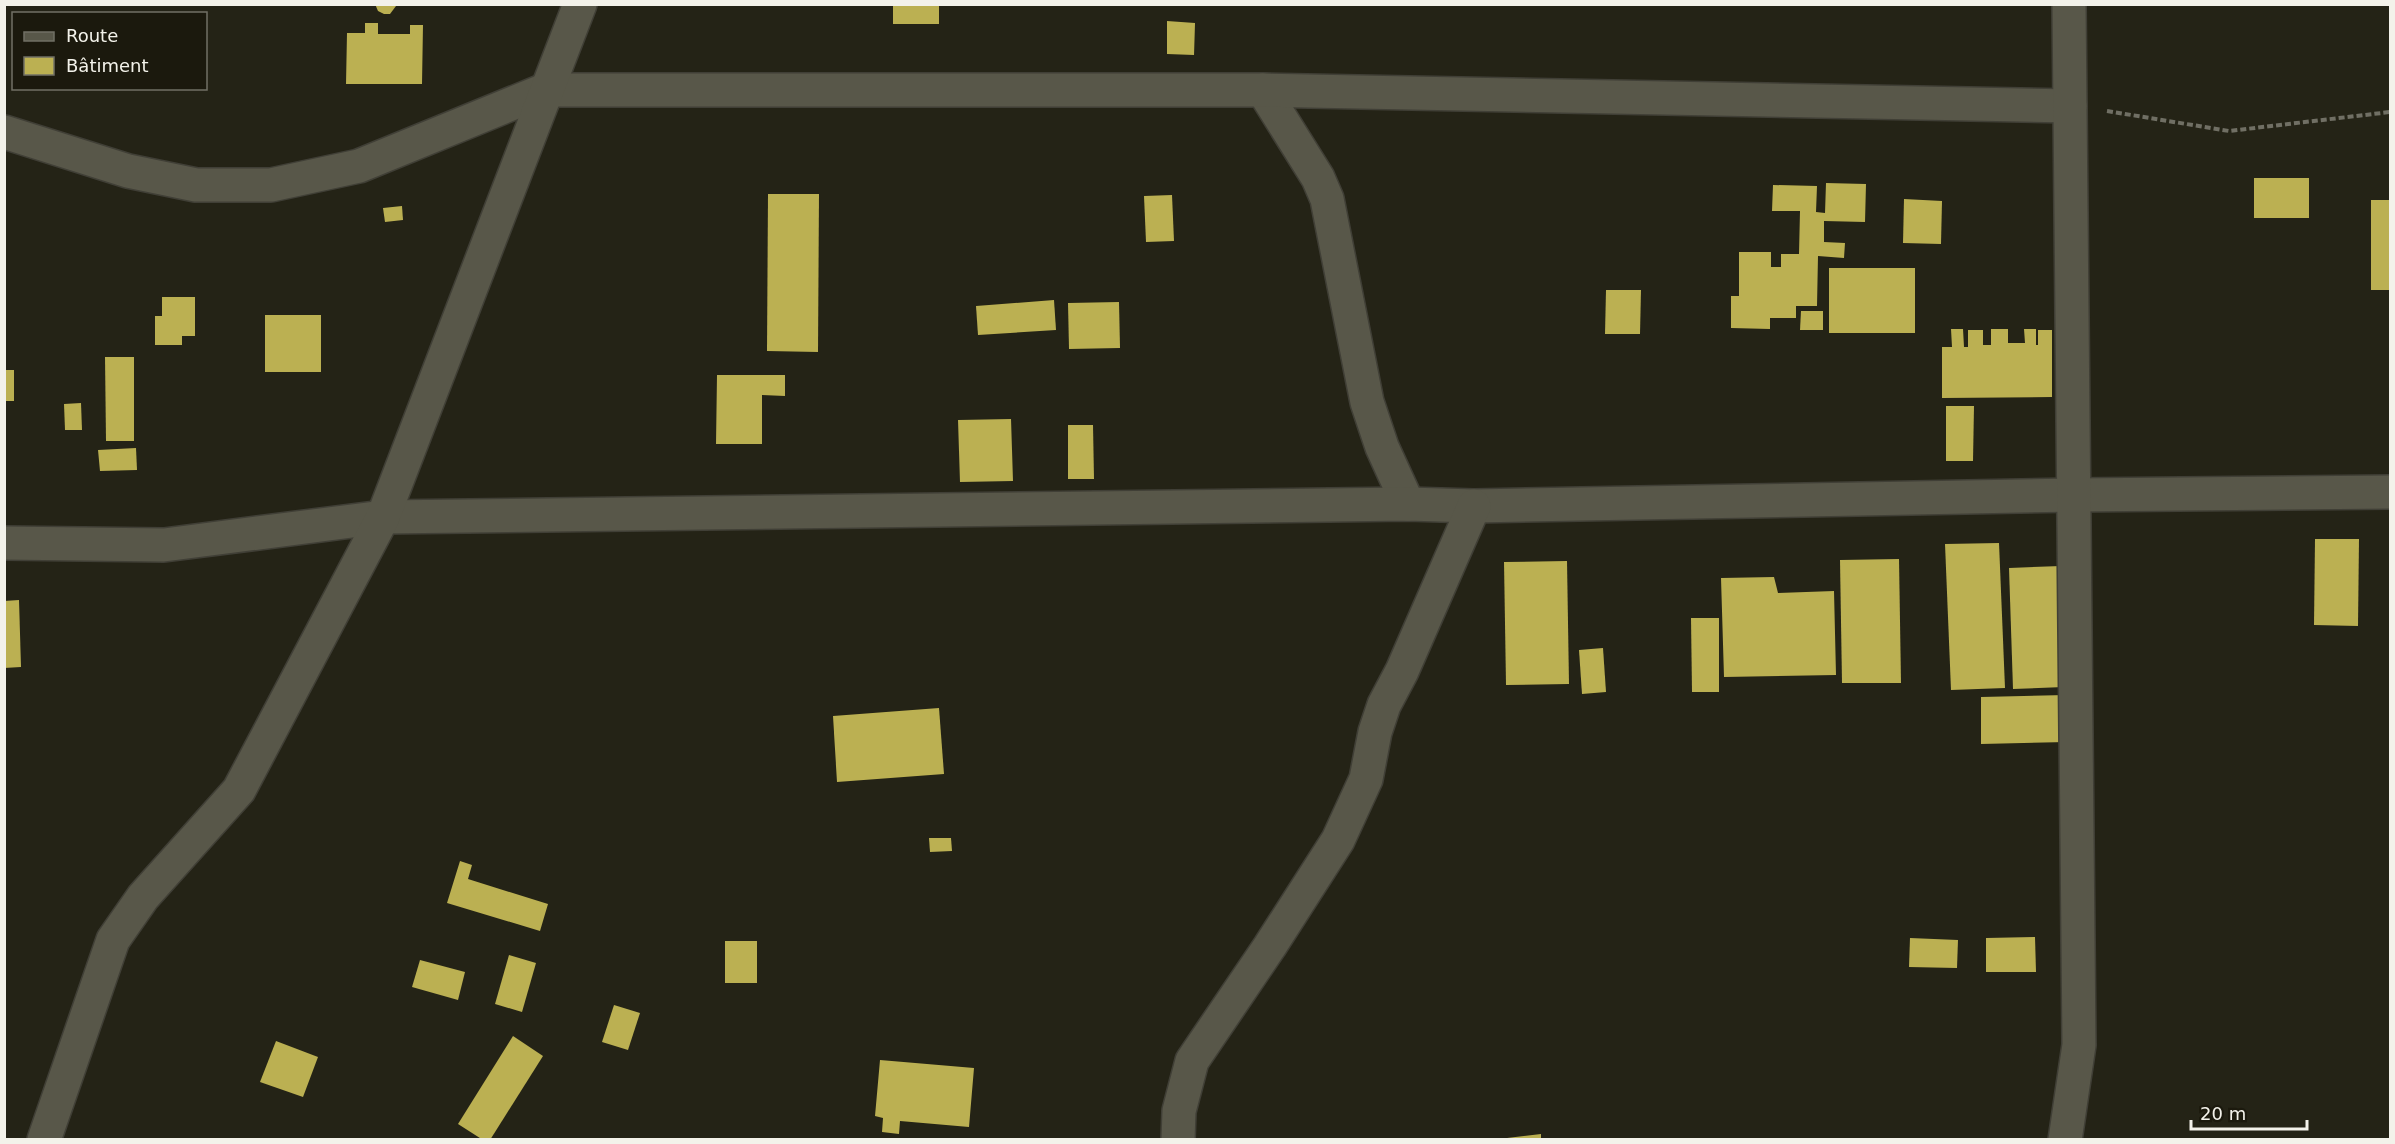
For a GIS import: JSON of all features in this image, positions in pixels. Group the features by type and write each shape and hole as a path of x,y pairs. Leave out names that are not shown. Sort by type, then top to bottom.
{"street":[{"path":"44,1140 113,940 142,897 239,790 383,517 545,90 580,4"},
{"path":"2065,1140 2079,1045 2069,4"},
{"path":"4,132 128,171 196,184 271,184 359,166 545,90 1263,90 2070,106"},
{"path":"1263,90 1318,177 1327,199 1367,402 1382,447 1408,504"},
{"path":"4,543 164,545 383,517 1408,504 1474,506 2074,495 2391,492"},
{"path":"1178,1140 1179,1111 1192,1061 1338,840 1366,779 1375,732 1384,705 1402,671 1474,506"}],"path":[{"path":"2070,106 2229,131 2391,112"}],"building":[{"path":"375,4 396,4 396,6 390,14 384,14 378,11"},
{"path":"893,4 939,4 939,24 893,24"},
{"path":"1167,21 1195,23 1194,55 1167,54"},
{"path":"365,23 378,23 378,34 410,34 410,25 423,25 422,84 346,84 347,33 365,33"},
{"path":"2254,178 2309,178 2309,218 2254,218"},
{"path":"1826,183 1866,184 1865,222 1824,221 1824,242 1845,243 1844,258 1818,256 1817,306 1796,306 1796,318 1770,318 1770,329 1731,328 1731,296 1739,296 1739,252 1771,252 1771,267 1781,267 1781,254 1799,254 1800,211 1772,211 1773,185 1817,186 1816,212 1825,213"},
{"path":"768,194 819,194 818,352 767,351"},
{"path":"1172,195 1174,241 1146,242 1144,196"},
{"path":"1904,199 1942,201 1941,244 1903,243"},
{"path":"2371,200 2390,200 2390,290 2371,290"},
{"path":"402,206 403,220 385,222 383,208"},
{"path":"1829,268 1915,268 1915,333 1829,333"},
{"path":"1606,290 1641,290 1640,334 1605,334"},
{"path":"162,297 195,297 195,336 182,336 182,345 155,345 155,316 162,316"},
{"path":"1054,300 1056,330 978,335 976,306"},
{"path":"1119,302 1120,348 1069,349 1068,303"},
{"path":"1801,311 1823,311 1823,330 1800,330"},
{"path":"265,315 321,315 321,372 265,372"},
{"path":"1951,329 1963,329 1964,347 1968,347 1968,330 1983,330 1983,345 1991,345 1991,329 2008,329 2008,343 2025,343 2024,329 2036,329 2036,345 2038,345 2038,330 2052,330 2052,397 1942,398 1942,347 1952,347"},
{"path":"105,357 134,357 134,441 106,441"},
{"path":"4,370 14,370 14,401 4,401"},
{"path":"717,375 785,375 785,396 762,395 762,444 716,444"},
{"path":"81,403 82,430 65,430 64,404"},
{"path":"1946,406 1974,406 1973,461 1946,461"},
{"path":"1011,419 1013,481 960,482 958,420"},
{"path":"1068,425 1093,425 1094,479 1068,479"},
{"path":"136,448 137,470 100,471 98,450"},
{"path":"2315,539 2359,539 2358,626 2314,625"},
{"path":"1999,543 2005,688 1951,690 1945,544"},
{"path":"1899,559 1901,683 1842,683 1840,560"},
{"path":"1567,561 1569,684 1506,685 1504,562"},
{"path":"2061,566 2064,687 2013,689 2009,568"},
{"path":"1774,577 1778,593 1834,591 1836,675 1724,677 1721,578"},
{"path":"19,600 21,667 4,668 4,601"},
{"path":"1691,618 1719,618 1719,692 1692,692"},
{"path":"1603,648 1606,692 1582,694 1579,650"},
{"path":"2066,695 2067,742 1981,744 1981,697"},
{"path":"939,708 944,774 837,782 833,716"},
{"path":"929,838 951,838 952,851 930,852"},
{"path":"460,861 472,865 468,879 548,904 540,931 447,903"},
{"path":"2035,937 2036,972 1986,972 1986,938"},
{"path":"1910,938 1958,940 1957,968 1909,967"},
{"path":"725,941 757,941 757,983 725,983"},
{"path":"509,955 536,963 522,1012 495,1004"},
{"path":"420,960 465,972 458,1000 412,987"},
{"path":"614,1005 640,1013 628,1050 602,1042"},
{"path":"513,1036 543,1056 490,1140 483,1140 458,1124"},
{"path":"276,1041 318,1057 303,1097 260,1082"},
{"path":"880,1060 974,1068 969,1127 900,1121 899,1134 882,1132 883,1118 875,1116"},
{"path":"1541,1134 1541,1140 1507,1140 1507,1138"}]}
